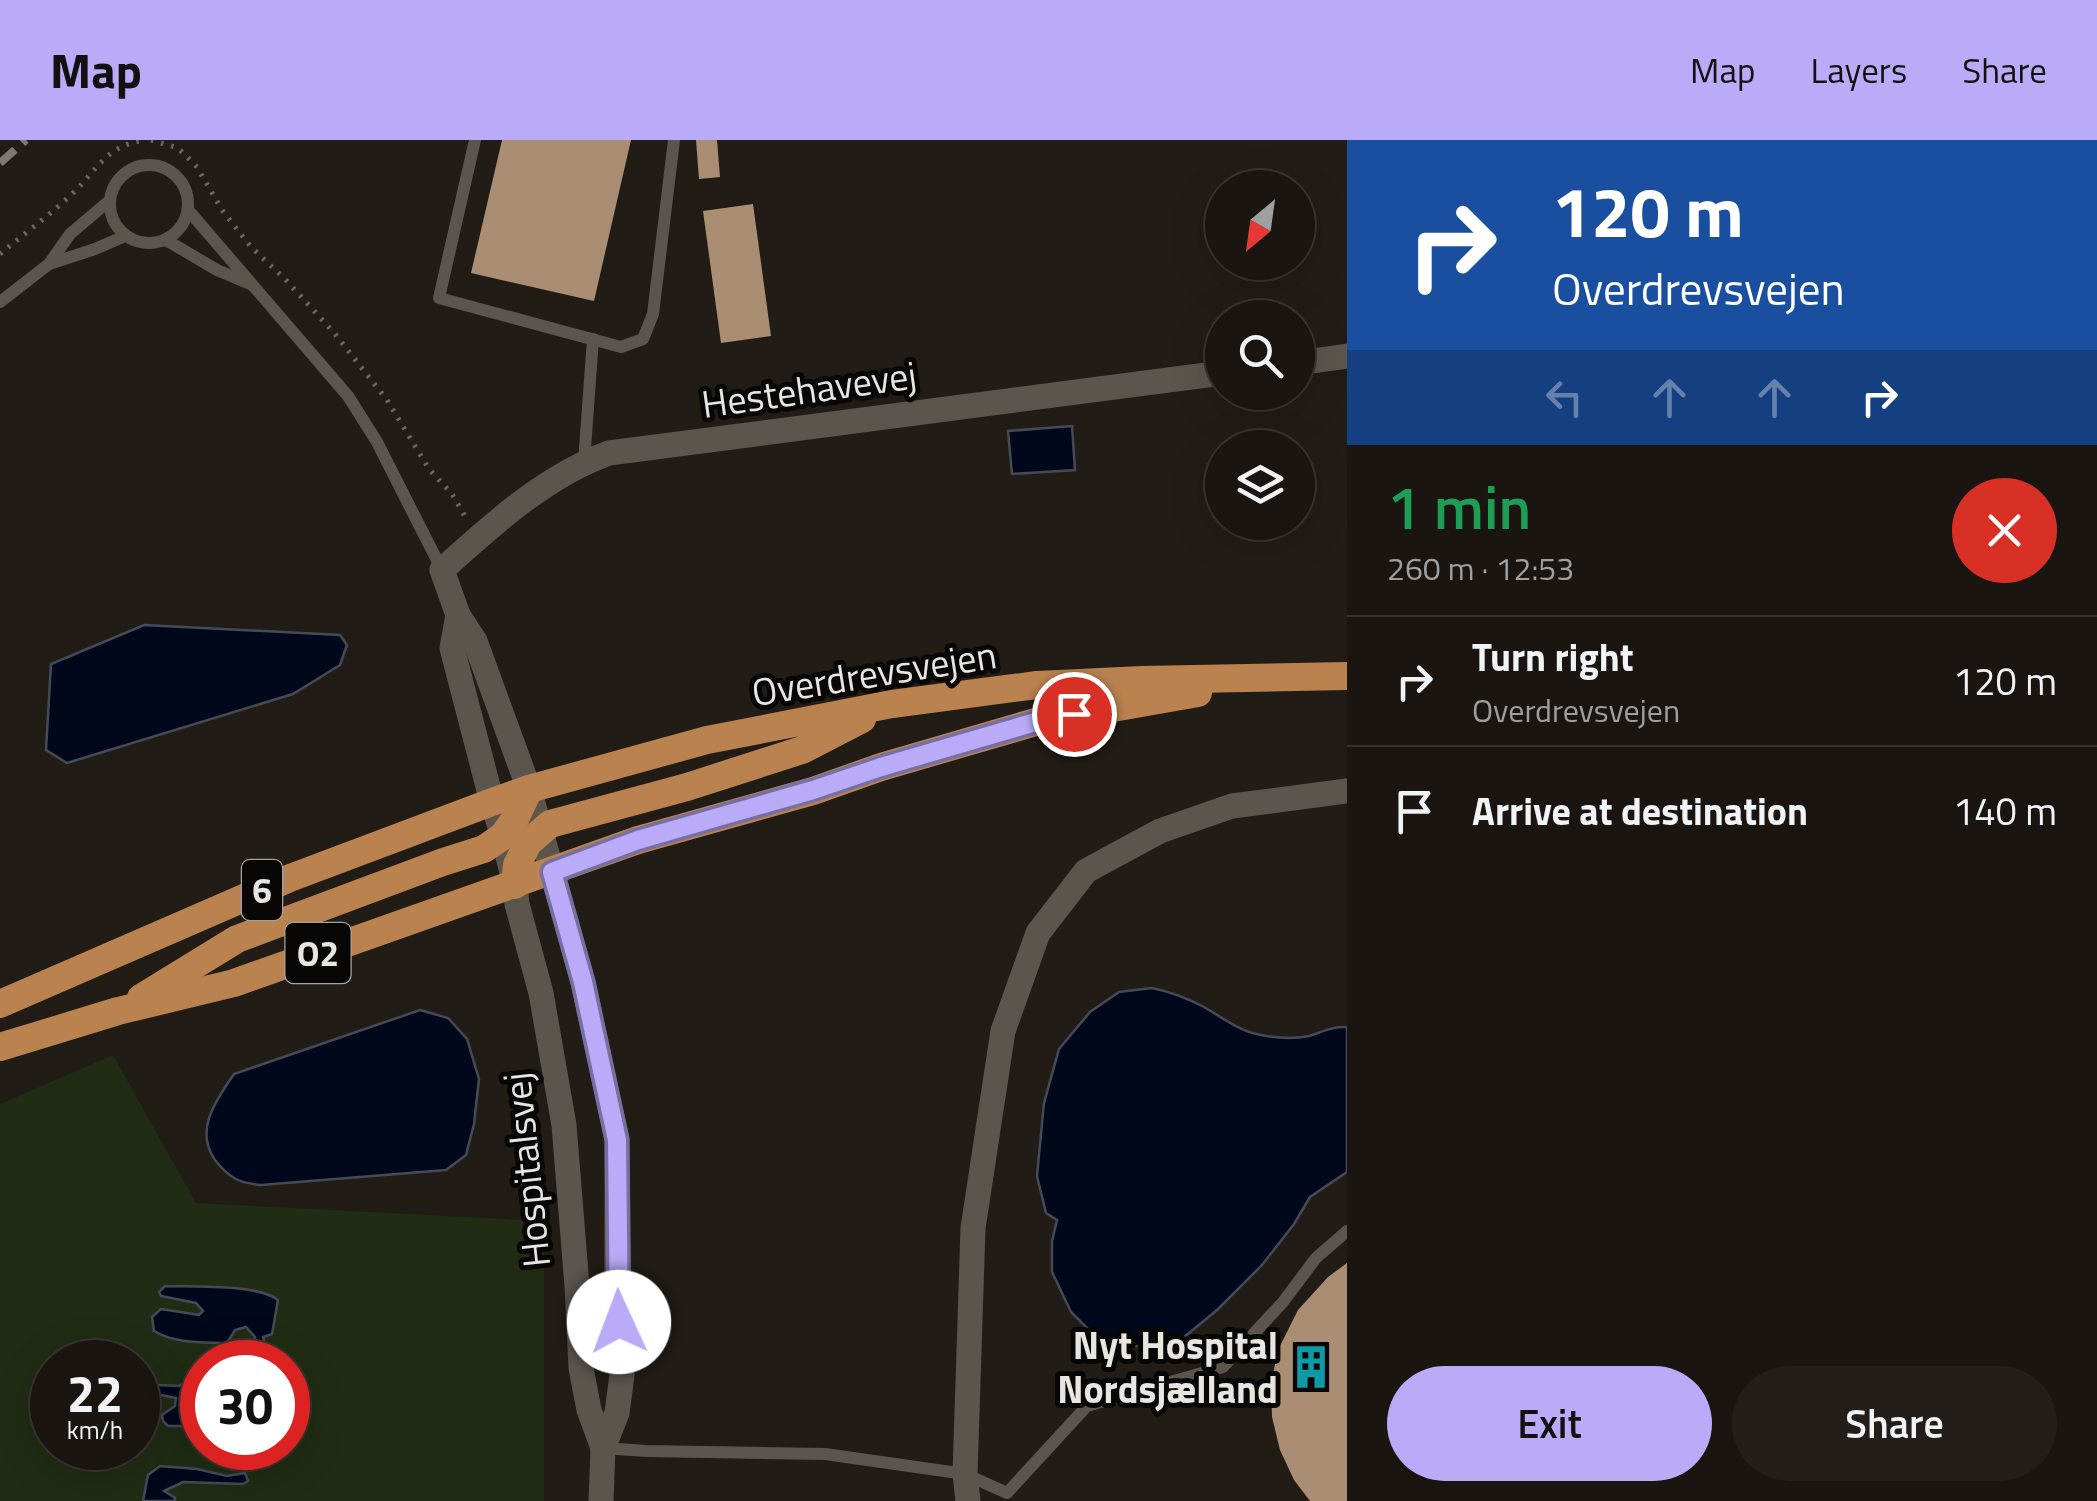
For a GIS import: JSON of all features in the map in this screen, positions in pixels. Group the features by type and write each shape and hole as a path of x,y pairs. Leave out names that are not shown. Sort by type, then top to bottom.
{"main road":[{"name":"Overdrevsvejen","path":"0,1004 290,878 492,802 707,740 892,704 1037,685 1347,676"},
{"name":"Overdrevsvejen","path":"0,1046 234,983 638,840 1039,721 1298,678"},
{"path":"515,884 517,865 528,842 550,824 687,787 802,750 892,704"},
{"path":"118,1012 237,939 484,849 503,836 529,789"}],"street":[{"path":"1315,361 1347,356"},
{"name":"Hestehavevej","path":"442,570 546,485 584,462 609,454 1205,375"},
{"path":"442,570 458,615 475,641 529,789 552,872"},
{"path":"458,615 452,648 515,884"},
{"path":"968,1501 965,1474 973,1228 1003,1031 1038,933 1086,871 1160,831 1232,806 1347,791"},
{"name":"Hospitalsvej","path":"552,872 583,982 617,1140 617,1295 622,1375 617,1413 603,1448 601,1501"},
{"name":"Hospitalsvej","path":"515,884 541,993 564,1125 580,1368 603,1448"}],"lane":[{"path":"475,140 440,298 622,347 643,338 652,314 674,140"},
{"path":"145,164 163,166 178,176 188,192 189,211 181,228 166,240 145,244 125,236 113,220 109,201 115,183 128,170 145,164"},
{"path":"0,302 49,264 70,234 109,201"},
{"path":"189,211 348,396 378,442 442,570"},
{"path":"49,264 125,236"},
{"path":"166,240 252,285"},
{"path":"584,462 593,339"},
{"path":"603,1448 825,1454 965,1474 1007,1493 1087,1406 1224,1367 1283,1302 1316,1258 1347,1232"}],"path":[{"path":"0,254 73,193 107,154 130,142 149,140 178,148 197,167 250,247 335,334 386,400 478,538"}],"green space":[{"path":"113,1055 196,1203 544,1221 544,1501 0,1501 0,1104"}],"water":[{"path":"1072,426 1075,470 1012,474 1008,431"},
{"path":"144,625 340,635 347,645 340,665 293,694 67,763 46,750 51,664"},
{"path":"1152,988 1191,1001 1261,1035 1297,1038 1347,1027 1347,1172 1310,1197 1262,1265 1217,1310 1183,1338 1149,1348 1110,1342 1094,1335 1071,1312 1052,1272 1057,1220 1046,1213 1037,1176 1044,1103 1059,1049 1090,1012 1119,992"},
{"path":"420,1010 448,1018 467,1039 479,1079 466,1155 446,1170 261,1185 235,1178 215,1160 209,1149 207,1126 234,1074"},
{"path":"165,1286 207,1287 269,1295 278,1300 272,1334 264,1340 254,1340 246,1327 235,1330 229,1340 180,1340 162,1335 154,1331 152,1317 161,1309 199,1315 203,1311 196,1303 161,1296 159,1292"},
{"path":"160,1385 179,1386 180,1426 168,1426 162,1415 175,1406 176,1398 160,1395"},
{"path":"160,1466 227,1476 245,1473 248,1481 183,1482 164,1491 175,1501 143,1501 148,1475 160,1470"}],"building":[{"path":"502,140 631,140 594,301 471,273"},
{"path":"696,140 717,140 720,177 699,179"},
{"path":"753,204 771,336 721,343 703,211"},
{"name":"Nyt Hospital Nordsjælland","path":"1347,1263 1347,1501 1310,1501 1294,1480 1280,1450 1272,1417 1271,1383 1278,1350 1298,1310 1328,1277"}],"railway":[{"path":"0,163 26,140"}],"place":[{"name":"Nyt Hospital Nordsjælland","path":"1311,1367"}],"route":[{"path":"619,1322 617,1140 583,982 552,872 638,840 1074,714"}]}
